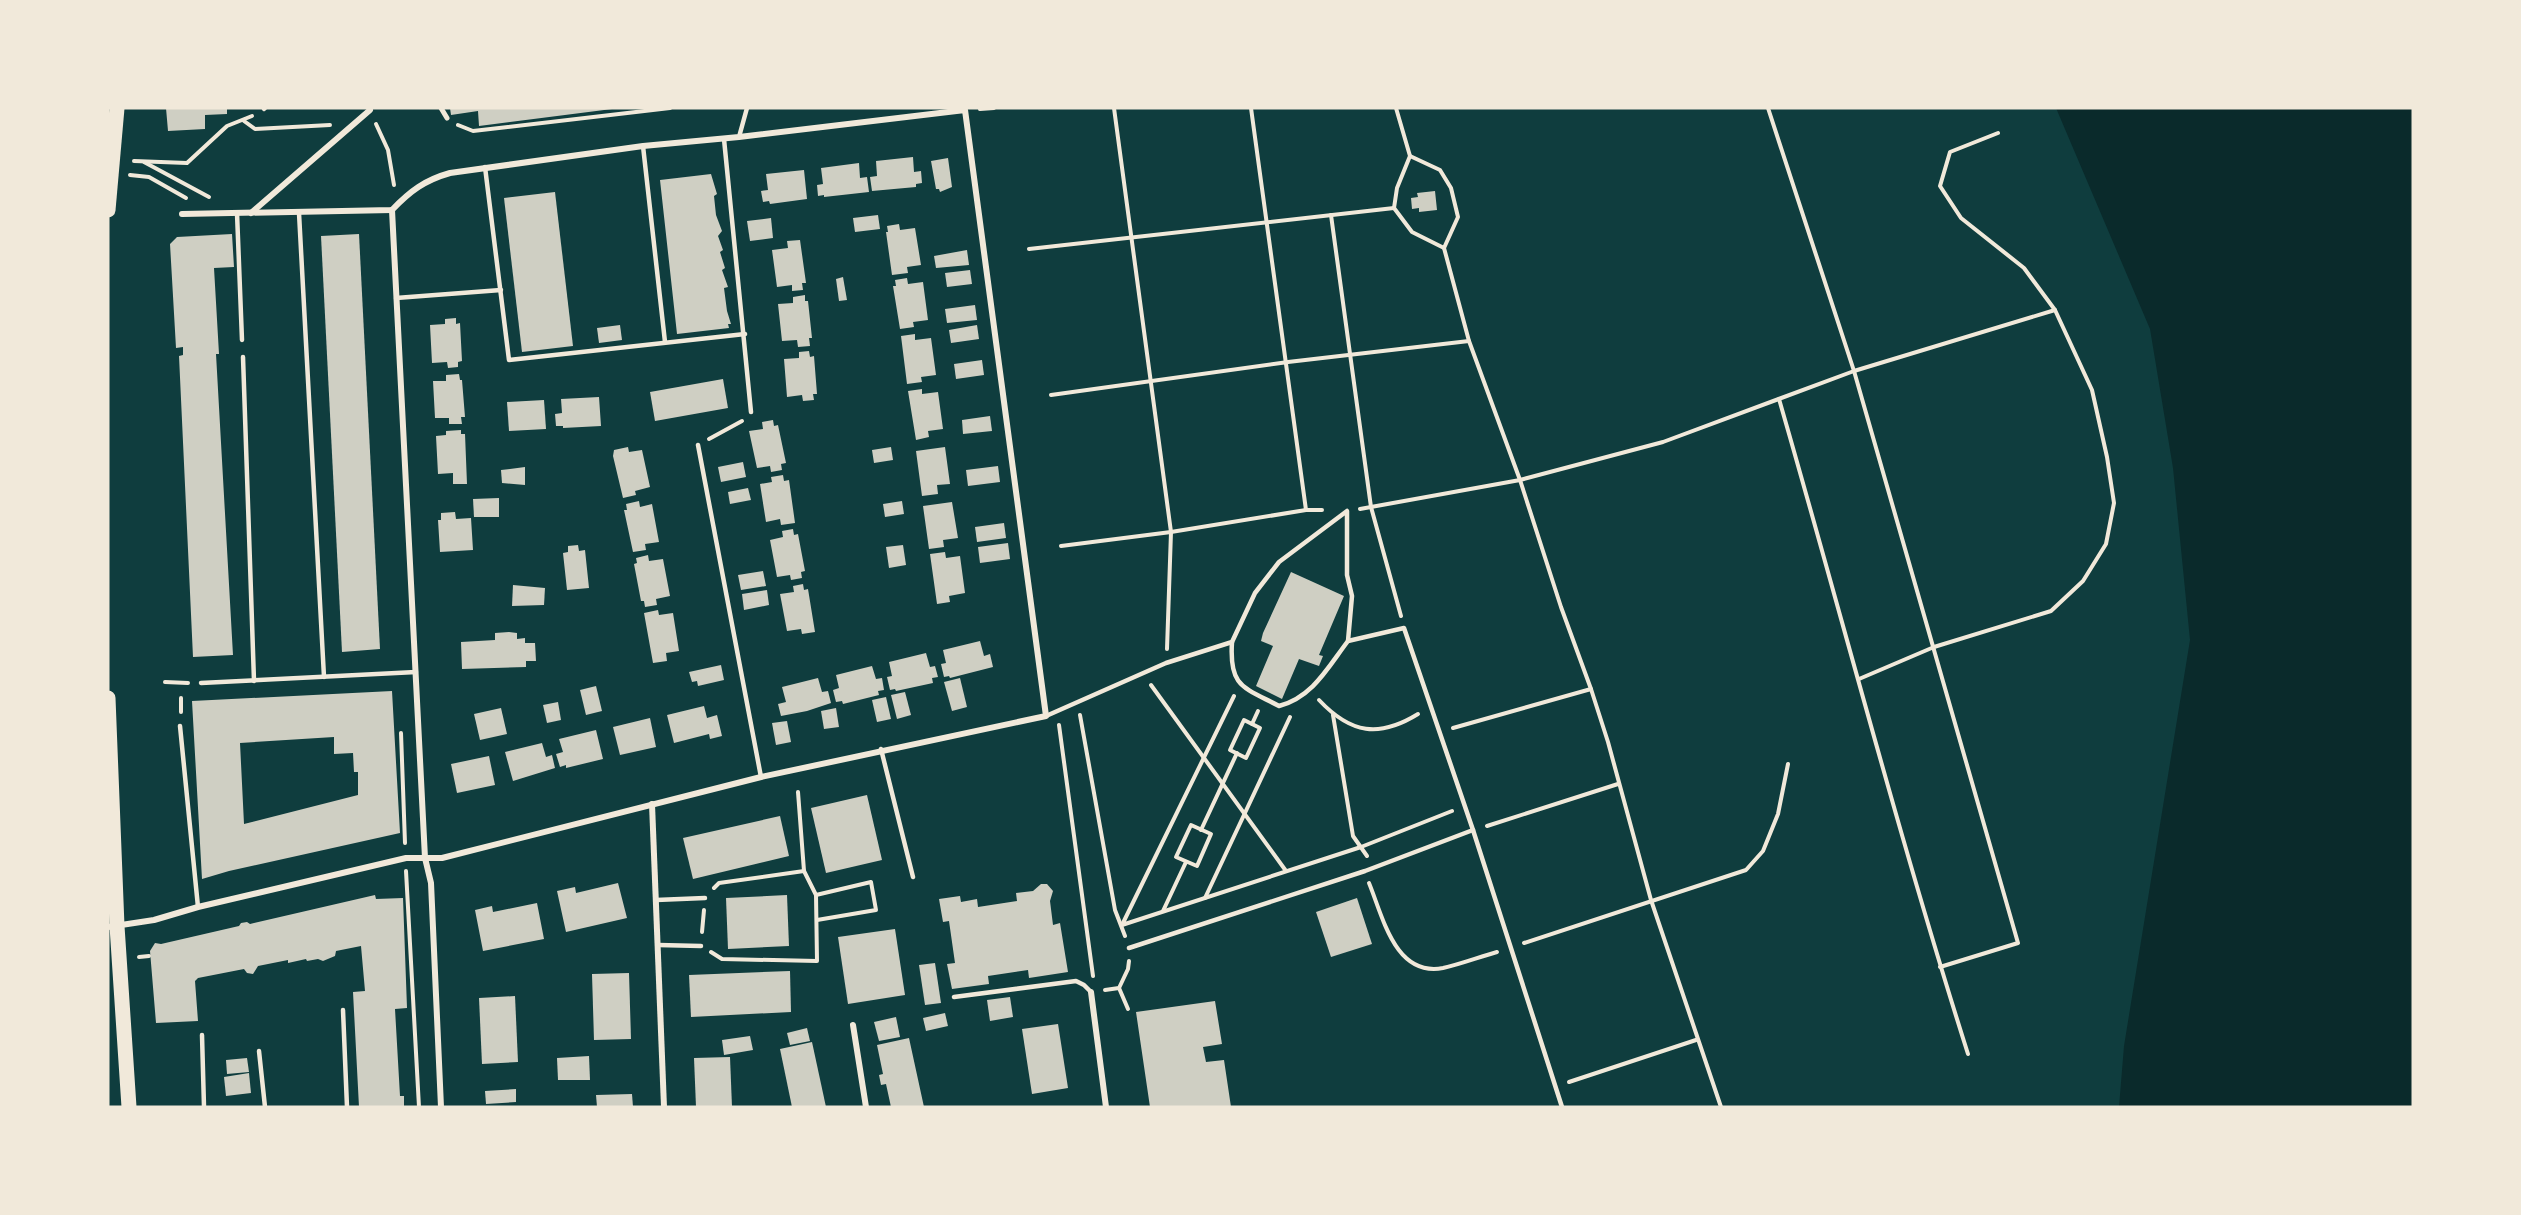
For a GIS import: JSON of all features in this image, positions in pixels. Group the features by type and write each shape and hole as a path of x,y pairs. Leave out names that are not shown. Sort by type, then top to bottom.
{"main road":[{"path":"108,210 117,108"},
{"path":"108,698 113,927 129,1107"}],"street":[{"path":"441,108 447,118"},
{"path":"251,213 352,123 371,109"},
{"path":"113,927 154,920 198,907 406,858 442,858 761,777 1046,716 965,109 485,166 429,179 408,193 392,210 182,214"},
{"path":"392,210 425,858 431,883 441,1107"},
{"path":"652,804 664,1107"},
{"path":"1091,992 1106,1107"},
{"path":"853,1025 866,1107"}],"lane":[{"path":"739,137 747,108"},
{"path":"724,138 751,412"},
{"path":"643,146 665,342"},
{"path":"485,166 509,360 745,334"},
{"path":"237,213 242,340"},
{"path":"299,213 324,677"},
{"path":"396,298 501,290"},
{"path":"243,357 254,681"},
{"path":"698,445 761,777"},
{"path":"1347,511 1347,575 1352,596 1348,640 1311,691 1292,703 1279,706 1239,685 1231,666 1232,642 1255,593 1279,562 1347,511"},
{"path":"1348,640 1404,628 1429,707 1440,732 1473,830 1562,1107"},
{"path":"1046,716 1166,663 1232,642"},
{"path":"201,683 416,672"},
{"path":"180,726 198,907"},
{"path":"881,750 913,877"},
{"path":"1129,948 1365,871 1473,830"},
{"path":"656,900 705,898"},
{"path":"658,945 701,946"},
{"path":"954,997 1076,981 1091,992"},
{"path":"342,1010 346,1107"},
{"path":"202,1035 204,1107"},
{"path":"259,1051 265,1107"}],"path":[{"path":"134,161 187,163 227,126 244,121 264,108"},
{"path":"447,118 453,124 473,131 670,108"},
{"path":"1114,108 1171,532 1166,663"},
{"path":"1251,108 1288,362 1306,510"},
{"path":"1396,108 1410,156 1397,188 1394,208 1413,232 1444,248"},
{"path":"1768,108 1854,371 2018,943 1940,967"},
{"path":"371,109 388,150 394,184 392,210"},
{"path":"244,121 255,129 352,123"},
{"path":"1859,678 1934,647 2050,611 2083,581 2106,544 2114,503 2107,457 2092,390 2055,309 2024,268 1961,218 1940,186 1950,152 1998,133"},
{"path":"1410,156 1440,170 1451,188 1458,217 1444,248 1469,341 1520,480 1561,607 1591,689 1608,742 1651,900 1696,1040 1721,1107"},
{"path":"143,162 214,200 220,213"},
{"path":"133,175 149,177 192,201 201,213"},
{"path":"1029,249 1394,208"},
{"path":"1331,215 1371,507 1404,628"},
{"path":"1061,546 1171,532 1306,510 1347,511 1520,480 1663,442 1854,371 2055,309"},
{"path":"1051,396 1288,362 1469,341"},
{"path":"1779,399 1859,678 1922,910 1968,1054"},
{"path":"698,445 747,419 751,412"},
{"path":"1143,674 1203,760 1286,871"},
{"path":"165,682 201,683"},
{"path":"1122,925 1239,685"},
{"path":"1440,732 1591,689"},
{"path":"1311,691 1333,715 1354,726 1381,730 1400,725 1429,707"},
{"path":"1078,702 1115,910 1129,948 1128,969 1119,988 1128,1009"},
{"path":"1204,898 1290,716 1292,703"},
{"path":"1333,715 1353,836 1373,867"},
{"path":"1046,716 1060,726 1094,972 1091,992 1119,988"},
{"path":"1244,720 1260,728 1246,758 1237,753 1230,750 1244,720"},
{"path":"400,722 419,1107"},
{"path":"1202,830 1237,753"},
{"path":"1365,871 1396,949 1415,966 1441,968 1746,870 1763,851 1778,814 1788,764"},
{"path":"1473,830 1618,784"},
{"path":"798,792 804,871 816,895 817,961 722,959 701,946 705,898 719,883 804,871"},
{"path":"1122,925 1361,847 1464,806"},
{"path":"1191,825 1211,834 1197,867 1186,862 1176,857 1191,825"},
{"path":"1163,912 1186,862"},
{"path":"816,895 871,882 876,910 817,920"},
{"path":"1556,1086 1696,1040"}],"water":[{"path":"2056,108 2413,108 2413,1107 2119,1107 2124,1046 2190,640 2173,468 2150,329"}],"building":[{"path":"166,108 227,108 227,114 205,115 205,129 168,131"},
{"path":"450,108 612,109 479,126 478,111 451,115"},
{"path":"913,157 914,172 921,171 922,183 916,184 916,187 872,191 870,177 877,176 876,161"},
{"path":"948,158 952,187 940,192 936,189 931,161"},
{"path":"859,163 860,178 867,177 869,192 818,196 817,185 823,184 821,168"},
{"path":"804,170 807,199 770,204 769,201 763,202 761,191 768,190 766,174"},
{"path":"711,174 717,194 714,196 716,215 722,231 718,236 723,250 720,252 725,268 722,270 728,287 724,288 731,324 728,324 729,328 677,334 660,180"},
{"path":"1435,191 1437,210 1419,212 1419,208 1412,209 1411,198 1418,197 1417,193"},
{"path":"555,192 573,346 522,352 504,198"},
{"path":"878,215 880,229 855,232 853,218"},
{"path":"771,218 773,238 750,241 747,221"},
{"path":"899,224 900,230 915,228 921,265 907,267 908,273 892,275 886,232 888,232 887,226"},
{"path":"232,234 234,267 214,268 219,354 216,354 233,655 193,657 179,356 183,355 183,347 176,348 170,244 177,237"},
{"path":"359,234 380,649 342,652 321,236"},
{"path":"800,240 806,283 802,283 803,290 792,291 792,285 777,287 772,250 788,248 787,241"},
{"path":"967,250 969,265 936,268 934,256"},
{"path":"970,270 972,284 947,287 945,273"},
{"path":"843,277 847,300 839,301 836,279"},
{"path":"907,278 908,284 923,282 928,320 913,322 914,327 900,329 893,286 896,286 895,280"},
{"path":"805,295 805,301 808,301 812,338 809,338 810,346 798,347 797,340 782,341 778,304 793,303 793,297"},
{"path":"975,305 977,320 947,323 945,309"},
{"path":"456,318 456,324 460,323 462,361 458,362 458,367 448,368 447,362 432,363 430,325 445,324 445,319"},
{"path":"620,325 622,340 599,343 597,328"},
{"path":"977,325 979,339 951,343 949,330"},
{"path":"915,334 915,340 931,338 936,375 921,377 922,382 907,384 901,336"},
{"path":"809,351 810,357 814,356 817,394 813,394 814,400 803,401 802,395 787,397 784,359 799,358 799,352"},
{"path":"982,360 984,375 956,379 954,364"},
{"path":"459,374 462,380 465,417 461,417 462,424 449,424 449,418 435,418 433,381 446,381 446,375"},
{"path":"723,379 728,408 655,421 650,392"},
{"path":"922,389 922,394 938,392 943,429 928,431 929,437 916,440 908,391"},
{"path":"599,397 601,426 563,428 563,426 556,426 555,414 562,413 561,399"},
{"path":"544,400 546,429 509,431 507,402"},
{"path":"990,416 992,431 963,434 962,420"},
{"path":"773,420 774,426 778,425 786,463 781,464 782,470 771,472 770,466 757,468 749,431 763,429 762,422"},
{"path":"461,430 461,434 465,434 467,484 453,484 453,473 438,474 436,436 446,435 446,431"},
{"path":"628,447 629,452 642,450 650,487 635,491 636,495 623,498 613,456 614,450"},
{"path":"891,447 893,460 874,463 872,450"},
{"path":"945,447 950,484 937,485 938,494 922,496 916,451"},
{"path":"743,462 746,477 721,482 718,467"},
{"path":"998,466 1000,482 968,486 966,470"},
{"path":"525,467 525,485 502,483 501,470"},
{"path":"783,475 784,481 789,480 795,523 781,525 780,519 766,522 760,484 772,482 771,477"},
{"path":"748,488 751,500 730,504 728,492"},
{"path":"499,498 499,517 474,517 473,499"},
{"path":"639,501 640,507 652,504 659,542 645,544 646,550 633,552 624,510 627,510 626,504"},
{"path":"902,501 904,514 885,517 883,504"},
{"path":"952,502 958,538 943,540 944,547 929,549 923,506"},
{"path":"455,512 456,519 471,518 473,550 440,552 438,520 441,520 441,513"},
{"path":"1004,523 1006,538 977,542 975,527"},
{"path":"793,529 794,535 798,534 805,571 801,572 802,578 791,580 790,575 777,577 770,540 783,537 782,531"},
{"path":"1008,543 1010,559 980,563 978,547"},
{"path":"578,545 579,551 585,550 589,588 567,590 563,553 568,552 568,546"},
{"path":"903,545 906,565 889,568 886,547"},
{"path":"945,552 946,558 960,556 965,593 949,596 950,602 937,604 930,554"},
{"path":"648,555 649,561 663,559 670,596 656,599 657,605 645,607 644,601 641,601 634,564 637,563 636,558"},
{"path":"763,571 766,586 741,590 738,575"},
{"path":"1291,572 1344,596 1319,655 1323,656 1319,666 1299,659 1282,699 1256,686 1273,646 1261,641 1263,633"},
{"path":"803,584 804,590 808,589 815,632 802,634 801,629 787,631 780,594 794,592 793,586"},
{"path":"513,585 545,588 544,605 512,606"},
{"path":"767,590 769,605 744,610 742,594"},
{"path":"658,610 659,615 673,613 679,651 666,653 667,661 653,663 644,613"},
{"path":"495,633 517,633 517,639 525,638 525,643 535,643 536,661 526,661 526,667 462,669 461,642 495,640"},
{"path":"980,641 984,656 990,654 993,667 950,678 949,676 944,677 941,664 946,663 943,650"},
{"path":"926,653 930,667 935,666 938,677 932,678 933,683 896,691 895,689 890,690 887,677 892,676 889,662"},
{"path":"721,665 724,680 698,686 697,681 692,682 689,672"},
{"path":"872,666 876,679 882,678 884,690 878,691 879,695 843,704 842,701 836,702 833,690 839,688 836,675"},
{"path":"818,678 822,692 828,691 831,703 781,716 778,704 786,702 782,687"},
{"path":"960,678 967,707 952,711 944,682"},
{"path":"596,686 602,711 586,715 580,690"},
{"path":"392,691 400,833 202,879 192,701","holes":["334,737 334,754 353,753 354,772 358,772 358,795 244,824 240,743"]},
{"path":"905,692 911,715 897,719 891,695"},
{"path":"886,697 891,719 877,722 872,700"},
{"path":"558,702 561,720 547,723 543,705"},
{"path":"704,706 707,718 717,715 722,736 710,739 709,734 674,743 667,715"},
{"path":"501,708 507,734 480,740 474,714"},
{"path":"836,708 839,727 824,729 821,711"},
{"path":"650,718 656,747 620,755 613,727"},
{"path":"787,721 791,742 776,745 772,723"},
{"path":"596,730 603,759 566,768 566,765 560,767 556,754 563,752 559,739"},
{"path":"542,743 546,757 552,755 555,768 513,781 505,752"},
{"path":"489,756 495,785 457,793 451,764"},
{"path":"867,795 882,860 826,873 811,808"},
{"path":"780,816 789,856 693,879 683,838"},
{"path":"618,883 627,918 566,932 557,891 575,887 576,893"},
{"path":"1041,884 1047,884 1053,891 1050,901 1053,925 1060,923 1068,972 1029,978 1028,970 988,976 989,984 952,989 947,964 955,963 949,921 943,922 939,899 960,896 961,902 977,899 978,907 1017,901 1016,893 1033,891"},
{"path":"375,895 376,899 403,898 407,1008 395,1009 400,1096 404,1096 404,1106 359,1107 353,992 365,991 361,946 336,951 335,956 323,961 318,959 307,961 306,959 288,963 288,960 258,966 253,974 247,973 244,969 198,978 195,981 198,1021 156,1023 150,951 155,943 161,944 239,926 241,923 250,924"},
{"path":"787,895 789,946 728,949 726,898"},
{"path":"1357,898 1372,944 1331,957 1316,912"},
{"path":"537,903 544,939 483,951 475,910 492,906 493,912"},
{"path":"895,929 905,995 848,1004 838,937"},
{"path":"935,963 941,1003 925,1005 919,965"},
{"path":"790,971 791,1012 691,1017 689,975"},
{"path":"629,973 631,1039 594,1040 592,974"},
{"path":"515,996 518,1062 482,1064 479,998"},
{"path":"1010,997 1013,1017 990,1021 987,1000"},
{"path":"1215,1001 1222,1044 1203,1047 1206,1062 1224,1060 1231,1107 1150,1107 1136,1012"},
{"path":"945,1013 948,1026 926,1031 923,1018"},
{"path":"896,1017 900,1037 879,1041 874,1022"},
{"path":"1058,1024 1068,1088 1032,1094 1022,1029"},
{"path":"807,1028 810,1041 790,1045 787,1033"},
{"path":"750,1036 753,1050 724,1055 722,1040"},
{"path":"909,1038 924,1107 891,1107 886,1084 881,1085 879,1075 883,1074 877,1045"},
{"path":"812,1042 826,1107 792,1107 780,1049"},
{"path":"589,1056 590,1080 558,1080 557,1058"},
{"path":"730,1057 732,1107 696,1107 694,1058"},
{"path":"247,1058 249,1072 227,1074 226,1060"},
{"path":"249,1073 251,1093 226,1096 224,1077"},
{"path":"516,1089 516,1102 486,1104 485,1091"},
{"path":"632,1094 633,1107 597,1107 596,1095"}]}
